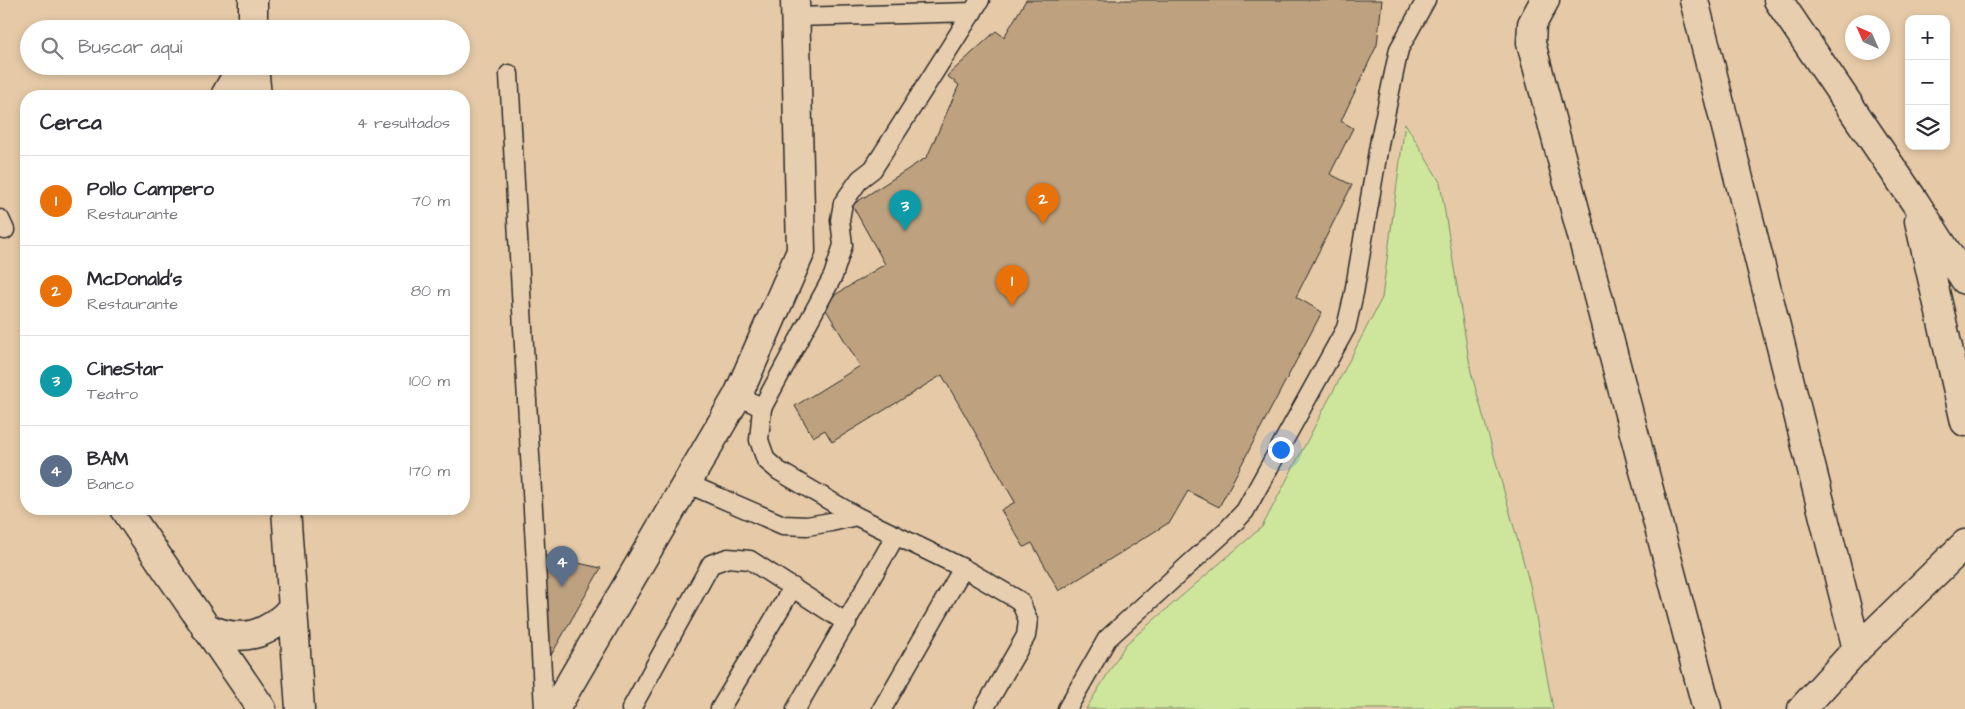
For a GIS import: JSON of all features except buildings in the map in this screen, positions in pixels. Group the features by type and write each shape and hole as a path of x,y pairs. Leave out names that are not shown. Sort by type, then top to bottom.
{"street":[{"path":"253,0 253,20"},
{"path":"1545,0 1532,24 1531,42 1707,709"},
{"path":"1694,0 1857,649"},
{"path":"1778,0 1915,202 1965,280"},
{"path":"555,709 738,395 801,251 796,8"},
{"path":"228,90 237,75"},
{"path":"255,75 256,90"},
{"path":"1915,202 1965,422"},
{"path":"1938,303 1965,289"},
{"path":"129,515 262,709"},
{"path":"286,515 300,709"},
{"path":"1802,709 1857,649 1965,544"},
{"path":"205,627 230,635 255,634 270,628 283,619 294,607"}],"lane":[{"path":"1067,709 1108,639 1245,511 1346,328 1398,49 1426,0"},
{"path":"796,8 977,6"},
{"path":"977,6 873,169 860,179 843,203 840,220 843,245 833,276 762,408 759,440 766,460 779,471 856,516 963,568 1020,601 1028,620 1026,636 984,709"},
{"path":"509,74 544,709"},
{"path":"738,395 762,408"},
{"path":"686,483 783,526 823,524 856,516"},
{"path":"796,709 896,535"},
{"path":"630,709 712,564 728,558 750,560 847,623"},
{"path":"882,709 963,568"},
{"path":"720,709 793,587"}],"green space":[{"path":"1405,123 1440,182 1471,372 1530,585 1553,709 1086,709 1126,644 1262,527 1382,298"}],"place":[{"name":"McDonald's","path":"1043,224"},
{"name":"CineStar","path":"905,231"},
{"name":"Pollo Campero","path":"1012,306"},
{"name":"BAM","path":"562,587"}]}
